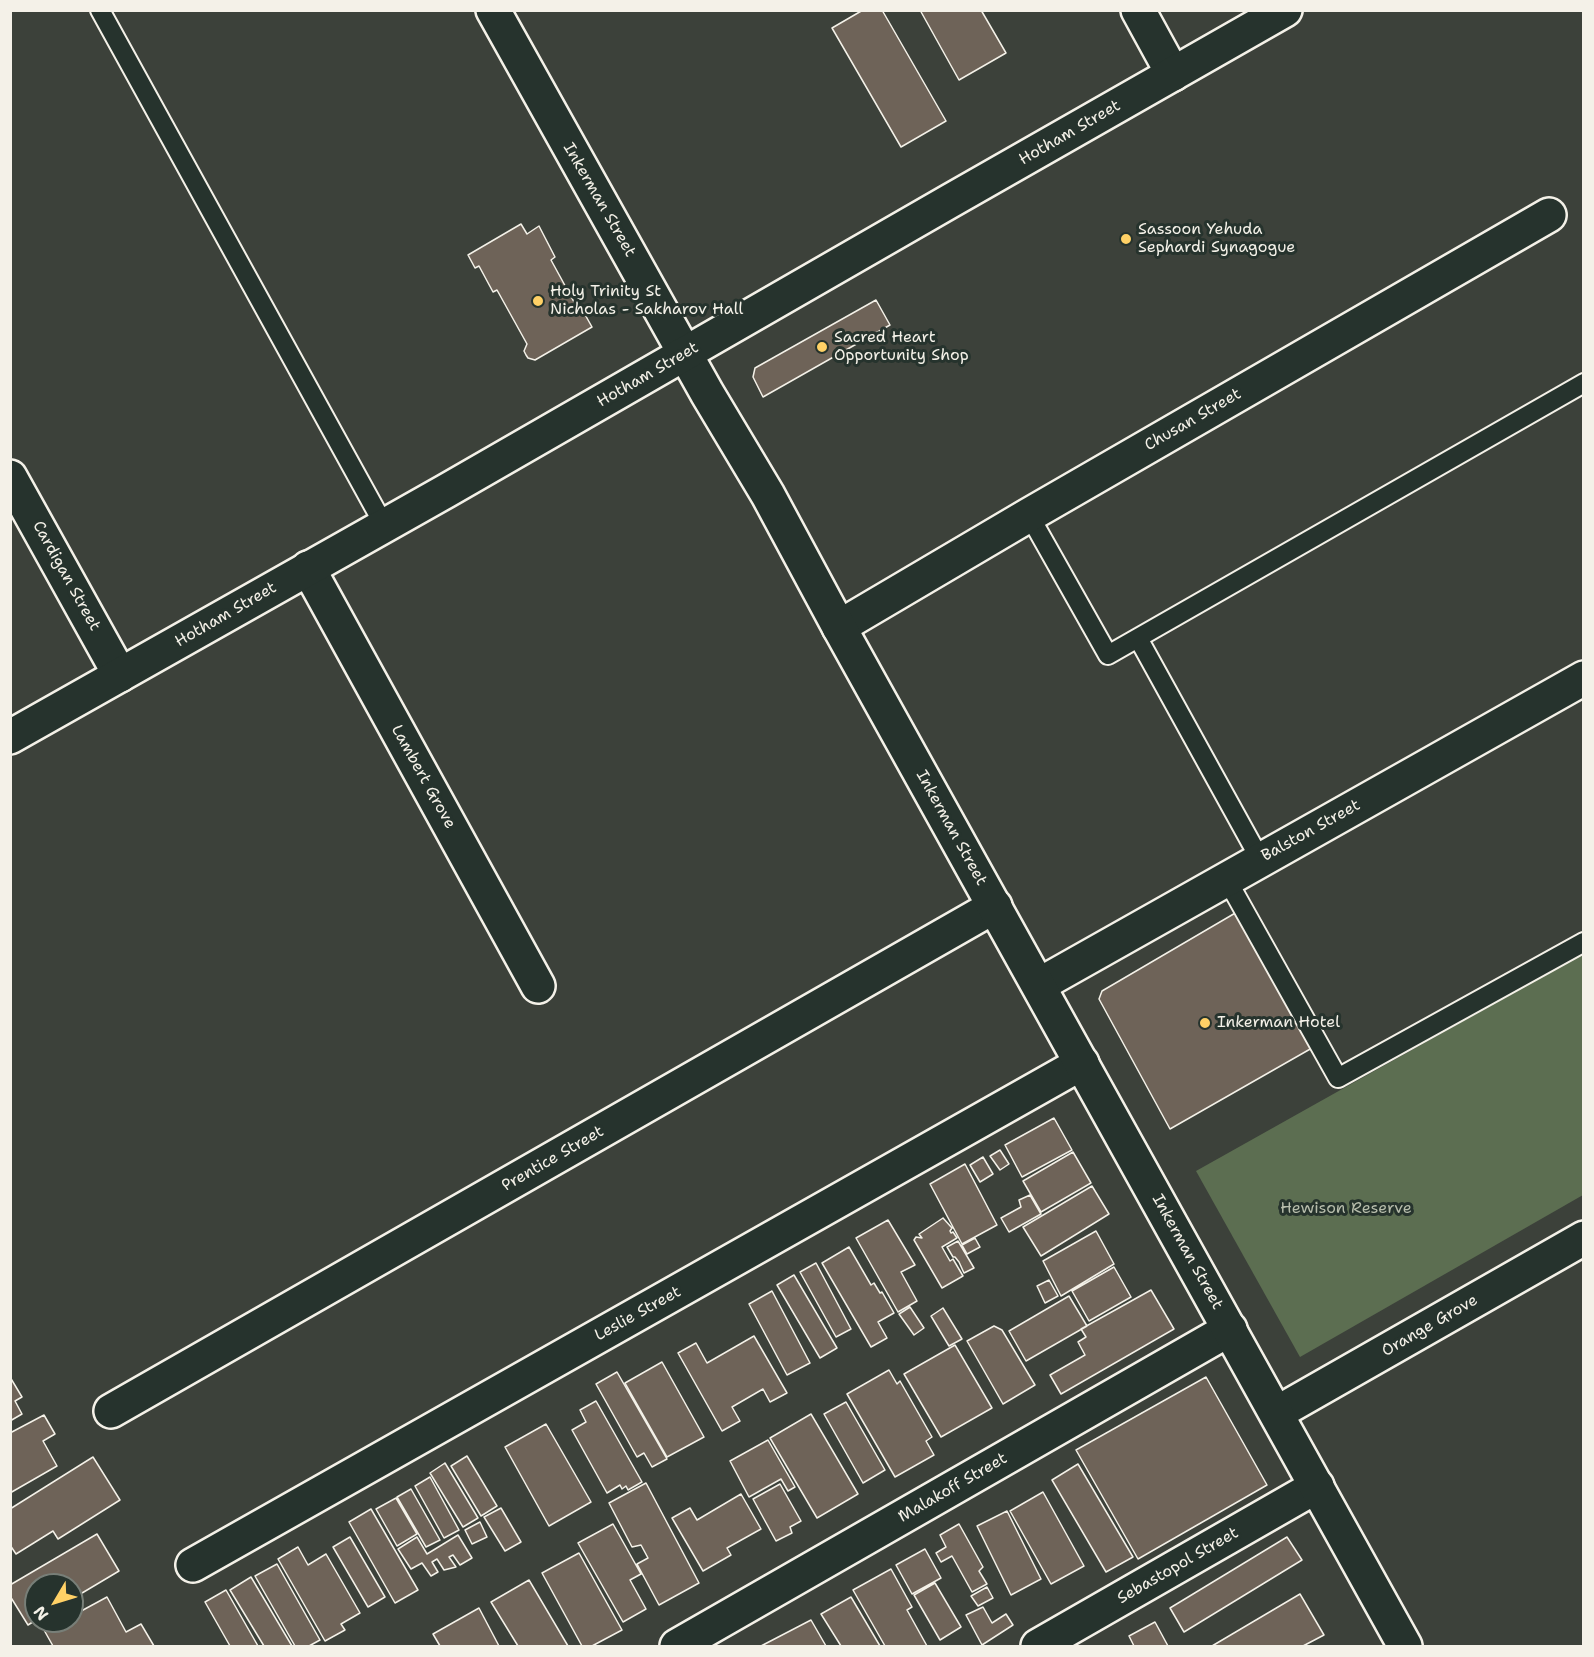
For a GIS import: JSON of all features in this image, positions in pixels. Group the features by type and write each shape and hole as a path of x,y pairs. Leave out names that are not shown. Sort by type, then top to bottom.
{"street":[{"name":"Inkerman Street","path":"493,10 685,353 768,495 839,627 1406,1647"},
{"path":"1138,10 1173,74"},
{"name":"Hotham Street","path":"10,737 1285,10"},
{"name":"Chusan Street","path":"839,627 1549,215"},
{"name":"Cardigan Street","path":"10,477 120,675"},
{"name":"Lambert Grove","path":"308,568 538,986"},
{"name":"Balston Street","path":"1039,985 1584,678"},
{"name":"Prentice Street","path":"111,1411 995,906"},
{"name":"Leslie Street","path":"193,1565 1082,1064"},
{"name":"Orange Grove","path":"1277,1413 1584,1238"},
{"name":"Malakoff Street","path":"677,1647 1230,1329"},
{"name":"Sebastopol Street","path":"1038,1647 1317,1486"}],"lane":[{"path":"100,10 384,525"},
{"path":"1029,515 1108,655 1584,382"},
{"path":"1138,638 1260,859"},
{"path":"1226,878 1338,1078 1584,942"}],"green space":[{"name":"Hewison Reserve","path":"1583,954 1583,1195 1300,1357 1196,1171"}],"building":[{"path":"863,10 882,10 946,121 901,147 832,28"},
{"path":"920,10 981,10 1006,53 959,80"},
{"name":"Holy Trinity St Nicholas - Sakharov Hall","path":"521,224 527,234 539,226 555,257 551,260 580,313 583,311 592,327 535,360 526,355 524,351 527,344 497,290 493,292 479,266 475,268 468,255"},
{"name":"Sacred Heart Opportunity Shop","path":"876,300 890,325 763,397 753,377 755,368"},
{"name":"Inkerman Hotel","path":"1237,912 1312,1048 1170,1129 1099,999 1102,991"},
{"path":"1054,1118 1072,1150 1022,1177 1005,1145"},
{"path":"1000,1150 1009,1164 1000,1170 990,1156"},
{"path":"1073,1152 1091,1183 1041,1212 1023,1181"},
{"path":"983,1157 993,1174 980,1182 970,1165"},
{"path":"965,1164 997,1225 962,1244 930,1184"},
{"path":"1092,1186 1109,1214 1041,1256 1023,1227"},
{"path":"1030,1195 1041,1214 1009,1232 1001,1218 1021,1207 1019,1200"},
{"path":"943,1218 952,1228 951,1233 953,1232 957,1238 942,1247 950,1261 953,1259 963,1276 942,1288 914,1240 916,1237 922,1238 919,1234"},
{"path":"888,1220 915,1265 901,1272 917,1301 898,1312 856,1238"},
{"path":"1096,1231 1114,1264 1061,1296 1043,1261"},
{"path":"975,1238 980,1247 967,1254 962,1245"},
{"path":"958,1241 974,1268 964,1273 959,1262 947,1247"},
{"path":"849,1247 871,1285 874,1283 880,1293 882,1292 894,1313 878,1322 887,1338 871,1347 822,1263"},
{"path":"816,1263 851,1329 836,1337 800,1272"},
{"path":"1114,1267 1131,1297 1089,1321 1072,1291"},
{"path":"794,1275 837,1348 820,1358 777,1285"},
{"path":"1049,1280 1058,1296 1045,1303 1037,1286"},
{"path":"1151,1290 1174,1329 1061,1394 1050,1375 1085,1355 1078,1342 1086,1337 1081,1329"},
{"path":"772,1291 810,1363 787,1375 749,1304"},
{"path":"1069,1296 1087,1326 1026,1361 1009,1331"},
{"path":"910,1307 924,1328 914,1335 899,1314"},
{"path":"943,1308 962,1339 949,1346 931,1316"},
{"path":"994,1326 1002,1330 1035,1385 1003,1404 967,1341"},
{"path":"754,1336 787,1393 770,1402 763,1389 732,1407 740,1421 722,1431 678,1353 696,1343 707,1363"},
{"path":"955,1345 992,1408 941,1437 904,1374"},
{"path":"662,1362 704,1437 667,1457 625,1383"},
{"path":"889,1370 897,1384 900,1381 932,1437 926,1441 934,1455 895,1477 847,1394"},
{"path":"617,1372 667,1459 652,1467 644,1453 637,1457 596,1384"},
{"path":"10,1377 22,1397 15,1401 22,1414 10,1421"},
{"path":"1206,1377 1267,1485 1138,1559 1076,1450"},
{"path":"596,1401 642,1482 628,1490 626,1486 622,1489 620,1485 607,1493 572,1430 586,1422 580,1410"},
{"path":"846,1402 885,1470 863,1483 824,1414"},
{"path":"811,1414 858,1494 817,1518 770,1438"},
{"path":"44,1415 55,1434 43,1441 57,1466 10,1493 10,1433"},
{"path":"546,1424 591,1502 549,1526 505,1447"},
{"path":"768,1440 795,1487 788,1491 781,1479 749,1497 730,1461"},
{"path":"467,1456 497,1506 481,1516 451,1466"},
{"path":"93,1457 120,1500 58,1539 53,1531 16,1554 10,1545 10,1509"},
{"path":"445,1463 478,1518 463,1527 430,1473"},
{"path":"1078,1464 1133,1557 1106,1572 1052,1480"},
{"path":"430,1477 459,1530 444,1538 415,1486"},
{"path":"646,1483 699,1583 659,1605 637,1564 648,1558 641,1545 632,1547 609,1503"},
{"path":"780,1484 801,1521 790,1527 792,1533 776,1541 753,1499"},
{"path":"411,1489 440,1540 426,1547 397,1497"},
{"path":"1043,1492 1084,1566 1051,1584 1010,1511"},
{"path":"741,1494 761,1529 727,1548 731,1555 703,1571 672,1518 690,1508 697,1520"},
{"path":"396,1498 417,1534 397,1546 376,1509"},
{"path":"501,1508 521,1542 505,1551 484,1517"},
{"path":"371,1509 418,1590 395,1603 349,1522"},
{"path":"1007,1511 1041,1579 1011,1595 977,1526"},
{"path":"480,1522 487,1537 472,1544 465,1530"},
{"path":"613,1524 641,1574 630,1580 646,1609 623,1622 578,1543"},
{"path":"959,1524 983,1567 979,1571 987,1584 972,1592 952,1556 941,1562 936,1553 946,1547 940,1535"},
{"path":"97,1534 119,1571 84,1592 84,1573 30,1573"},
{"path":"458,1535 472,1558 460,1565 453,1555 449,1557 456,1567 444,1570 437,1559 432,1562 438,1572 431,1576 422,1563 411,1569 398,1549 417,1537 427,1554"},
{"path":"350,1537 385,1597 368,1607 333,1547"},
{"path":"1287,1537 1302,1560 1184,1632 1170,1608"},
{"path":"298,1547 308,1565 326,1554 360,1613 341,1624 345,1630 325,1641 278,1559"},
{"path":"925,1549 941,1578 912,1594 896,1565"},
{"path":"579,1553 622,1630 592,1646 582,1646 542,1573"},
{"path":"277,1564 320,1640 309,1646 295,1646 255,1576"},
{"path":"891,1569 912,1607 907,1610 927,1646 885,1646 853,1590"},
{"path":"24,1577 24,1619 10,1596 10,1585"},
{"path":"251,1577 292,1646 264,1646 230,1590"},
{"path":"529,1580 568,1646 518,1646 491,1602"},
{"path":"935,1583 961,1627 940,1640 914,1595"},
{"path":"987,1587 993,1598 978,1606 971,1596"},
{"path":"226,1590 258,1646 230,1646 205,1602"},
{"path":"1300,1594 1324,1635 1303,1646 1212,1646"},
{"path":"107,1597 126,1632 141,1624 154,1646 53,1646 46,1633 84,1633 84,1609"},
{"path":"851,1597 880,1646 841,1646 821,1614"},
{"path":"983,1607 992,1623 1006,1614 1013,1625 982,1645 966,1615"},
{"path":"479,1608 499,1646 440,1646 433,1634"},
{"path":"811,1620 826,1646 761,1646"},
{"path":"1155,1622 1168,1646 1134,1646 1129,1636"}],"place":[{"name":"Sassoon Yehuda Sephardi Synagogue","path":"1126,239"},
{"name":"Holy Trinity St Nicholas - Sakharov Hall","path":"538,301"},
{"name":"Sacred Heart Opportunity Shop","path":"822,347"},
{"name":"Inkerman Hotel","path":"1205,1023"}]}
